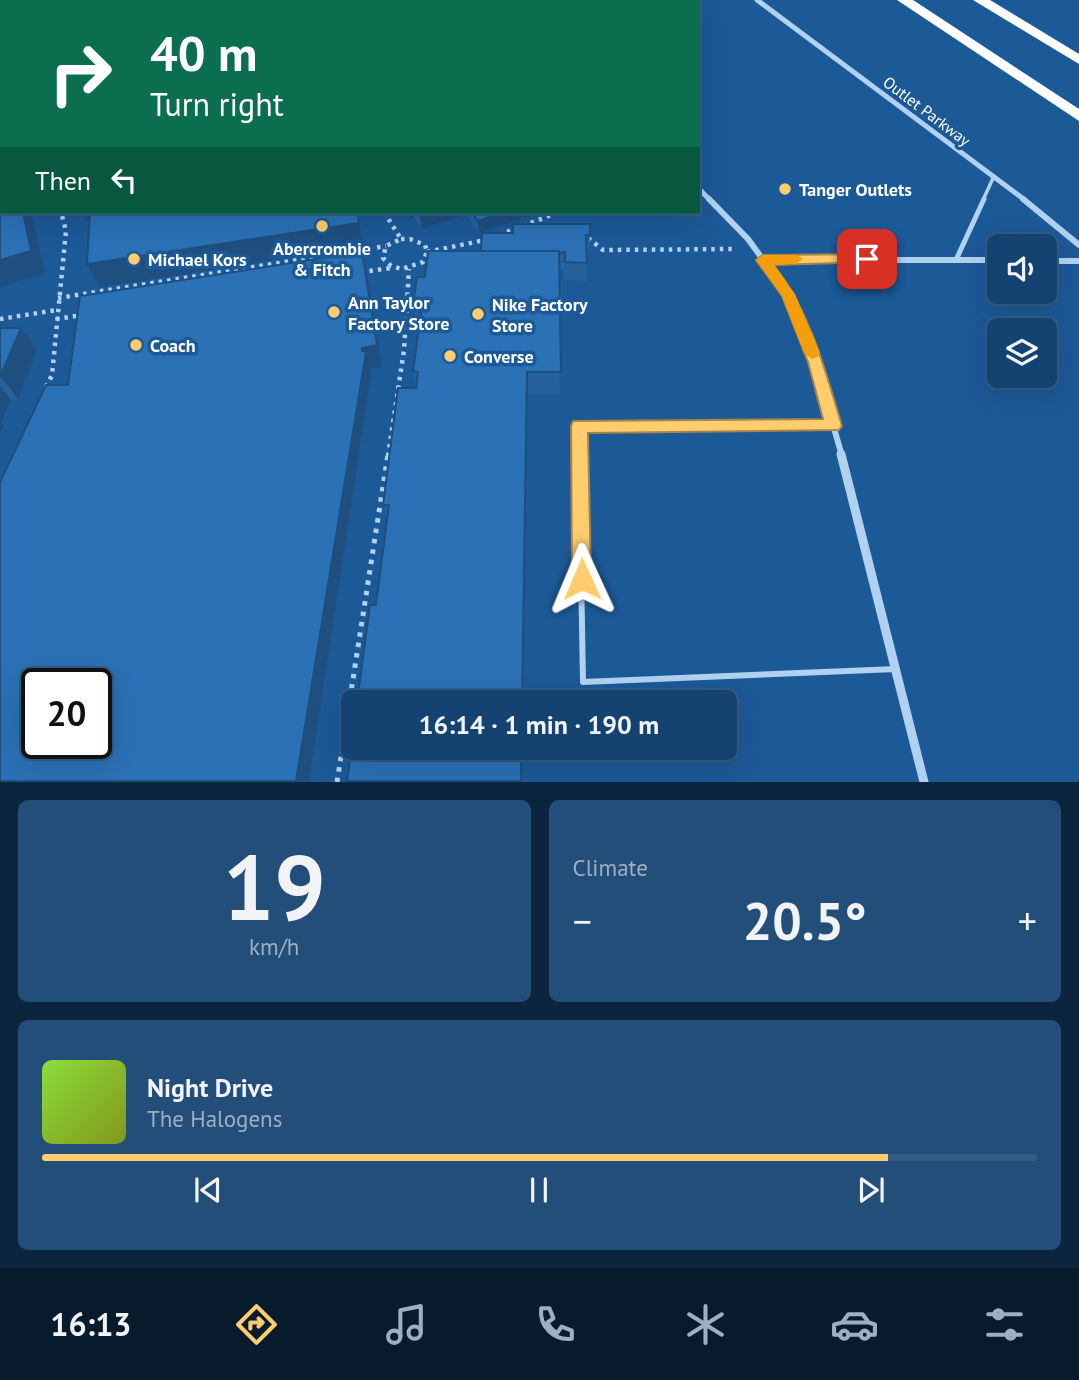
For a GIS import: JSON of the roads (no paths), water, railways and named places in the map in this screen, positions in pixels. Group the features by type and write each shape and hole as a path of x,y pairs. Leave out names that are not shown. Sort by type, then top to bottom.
{"highway":[{"path":"903,0 1079,116"},
{"path":"980,0 1079,60"}],"street":[{"name":"Outlet Parkway","path":"757,0 994,176 1079,245"},
{"path":"700,190 755,249 788,294 816,362 924,782"},
{"path":"763,260 987,260"},
{"path":"1057,261 1079,261"}],"lane":[{"path":"956,260 994,176"},
{"path":"833,426 579,426 583,682 896,669"}],"place":[{"name":"Tanger Outlets","path":"785,189"},
{"name":"Abercrombie & Fitch","path":"322,226"},
{"name":"Michael Kors","path":"134,259"},
{"name":"Ann Taylor Factory Store","path":"334,312"},
{"name":"Nike Factory Store","path":"478,314"},
{"name":"Coach","path":"136,345"},
{"name":"Converse","path":"450,356"}]}
